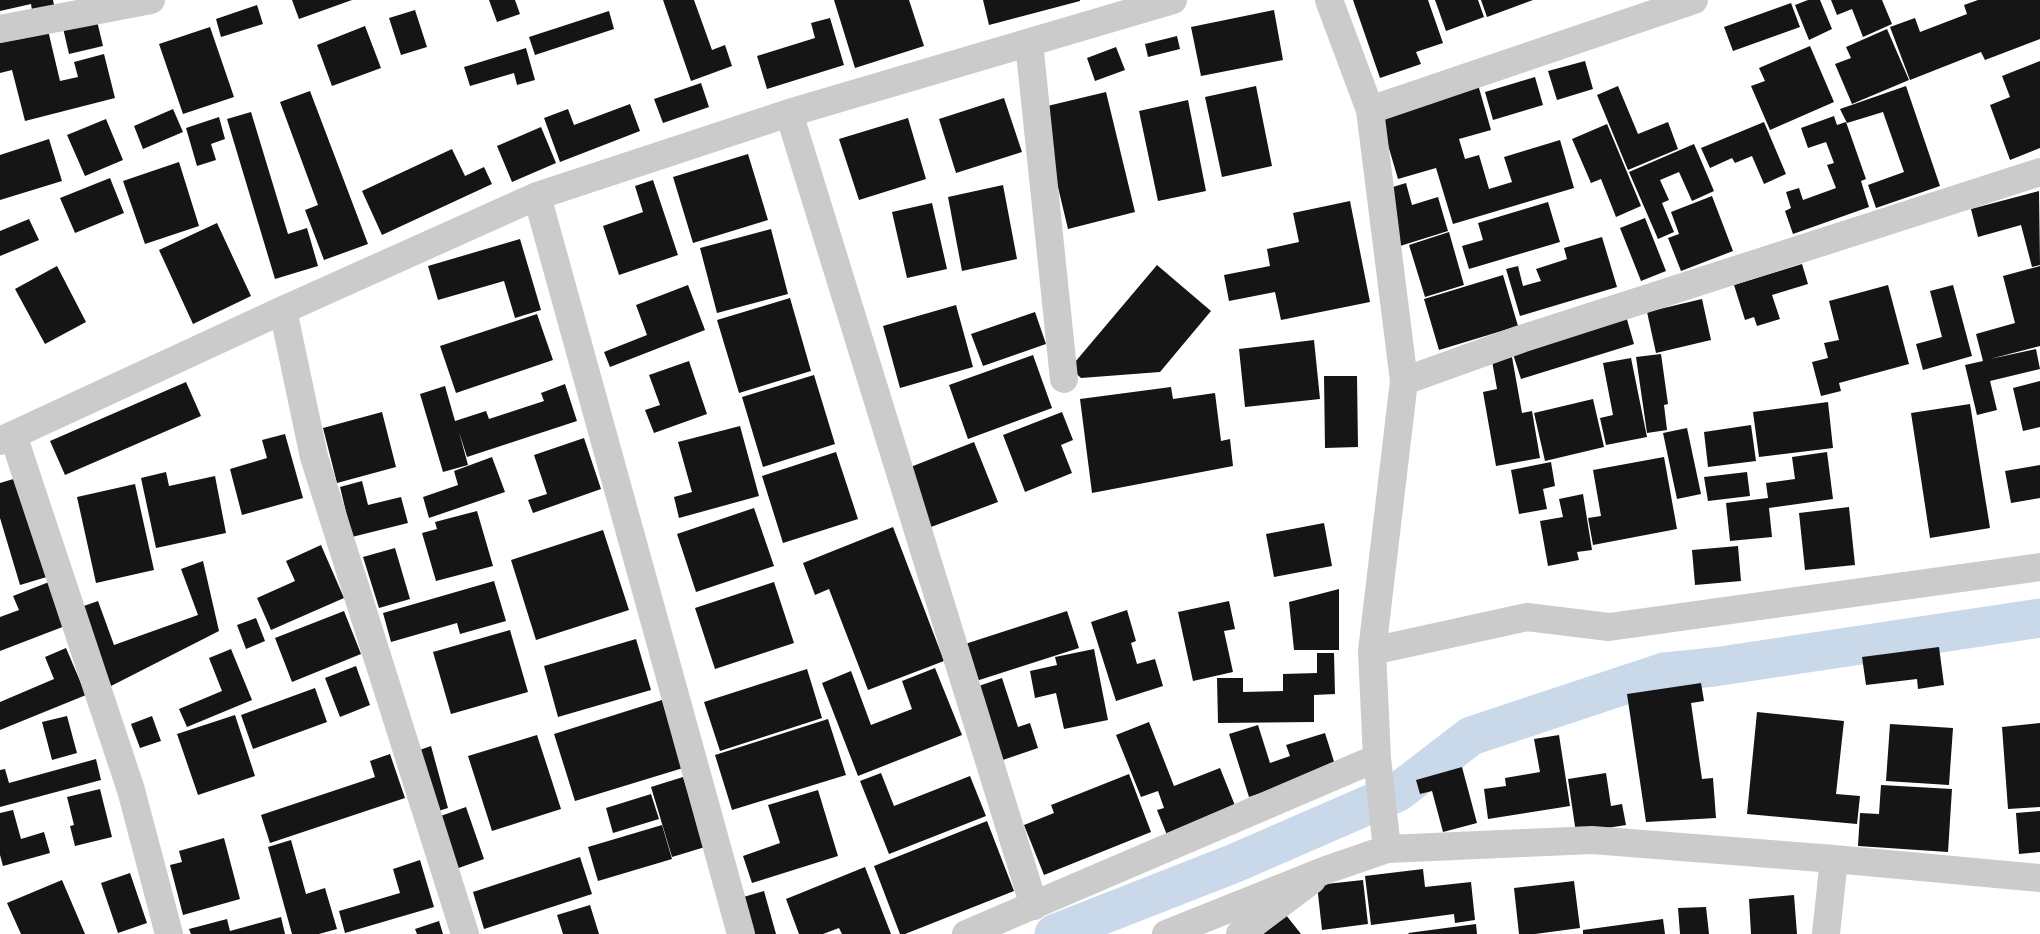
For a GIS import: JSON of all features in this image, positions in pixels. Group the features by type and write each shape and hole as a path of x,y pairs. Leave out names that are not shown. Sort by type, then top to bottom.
{"street":[{"path":"0,29 151,0"},
{"path":"169,934 131,790 7,438 283,310 537,196 789,113 1173,0"},
{"path":"1329,0 1370,110 1404,381 1372,651 1377,758 1387,849"},
{"path":"1370,110 1694,0"},
{"path":"1030,43 1064,379"},
{"path":"789,113 1034,906"},
{"path":"1404,381 1522,339 2040,172"},
{"path":"537,196 742,934"},
{"path":"283,310 314,457 465,934"},
{"path":"1372,651 1527,617 1609,627 2040,567"},
{"path":"966,934 1377,758"},
{"path":"1166,934 1326,870 1387,849 1592,840 1834,859 2040,878"},
{"path":"1826,934 1834,859"},
{"path":"1240,934 1326,870"}],"building":[{"path":"0,0 53,0 54,5 32,10 31,4 0,11"},
{"path":"292,0 352,0 299,19"},
{"path":"489,0 515,0 520,14 497,22"},
{"path":"663,0 694,0 712,50 725,45 732,66 691,81"},
{"path":"834,0 909,0 924,46 855,68"},
{"path":"983,0 1080,0 1080,1 989,25"},
{"path":"1353,0 1428,0 1443,43 1416,52 1421,64 1380,78"},
{"path":"1435,0 1478,0 1484,17 1446,31"},
{"path":"1481,0 1533,0 1487,17"},
{"path":"1808,0 1820,0 1832,29 1809,40 1795,5"},
{"path":"1831,0 1882,0 1892,24 1863,37 1852,9 1837,15"},
{"path":"1978,0 2040,0 2040,39 1985,60 1981,52 1910,80 1890,27 1915,18 1920,32 1967,14 1964,5"},
{"path":"1791,3 1800,27 1733,51 1724,27"},
{"path":"257,5 263,24 221,37 216,19"},
{"path":"415,10 427,47 401,55 389,18"},
{"path":"1274,10 1283,60 1201,76 1191,27"},
{"path":"609,11 614,29 535,55 529,37"},
{"path":"830,18 844,65 767,89 757,56 815,38 811,23"},
{"path":"97,21 103,46 69,54 63,28"},
{"path":"47,26 60,81 78,77 74,62 104,54 115,98 25,121 12,70 0,73 0,38"},
{"path":"365,26 381,68 332,86 317,45"},
{"path":"210,27 234,97 183,114 159,44"},
{"path":"1887,29 1909,80 1852,104 1835,64 1851,58 1846,47"},
{"path":"1177,36 1180,49 1148,57 1145,44"},
{"path":"1810,46 1834,102 1770,130 1751,86 1765,81 1759,68"},
{"path":"1116,47 1125,70 1095,81 1087,58"},
{"path":"526,48 535,80 517,85 514,73 470,86 464,67"},
{"path":"1585,61 1593,89 1557,100 1548,71"},
{"path":"2040,61 2040,148 2010,160 1990,105 2010,97 2002,76"},
{"path":"1535,77 1543,105 1493,120 1485,92"},
{"path":"1477,81 1491,130 1459,139 1465,159 1479,155 1489,189 1512,182 1504,157 1560,140 1574,188 1453,224 1436,168 1398,179 1378,111"},
{"path":"701,83 709,107 663,123 654,99"},
{"path":"1256,86 1272,166 1222,177 1205,97"},
{"path":"1618,86 1638,134 1668,122 1678,149 1628,170 1597,95"},
{"path":"1906,86 1940,186 1876,208 1868,185 1904,172 1883,112 1847,123 1840,109"},
{"path":"310,91 368,244 324,260 305,210 318,205 280,102"},
{"path":"1106,92 1135,212 1068,229 1039,108"},
{"path":"1004,98 1022,152 956,173 939,119"},
{"path":"1188,100 1206,191 1158,201 1139,111"},
{"path":"630,104 640,131 560,162 544,118 568,109 574,125"},
{"path":"173,109 183,132 143,149 134,126"},
{"path":"251,112 288,234 307,228 318,266 275,279 227,119"},
{"path":"1834,116 1837,125 1846,122 1866,179 1861,181 1869,207 1793,234 1785,211 1791,208 1786,192 1799,188 1803,200 1836,188 1827,165 1834,163 1826,142 1808,148 1801,128"},
{"path":"219,117 225,139 211,144 216,160 197,166 186,128"},
{"path":"908,118 926,179 859,200 839,139"},
{"path":"106,119 123,160 85,176 67,135"},
{"path":"1764,122 1786,174 1764,184 1752,156 1735,163 1732,158 1710,168 1701,148"},
{"path":"1607,124 1641,206 1616,217 1601,179 1591,183 1572,139"},
{"path":"541,127 556,163 512,182 497,146"},
{"path":"49,139 62,181 0,200 0,155"},
{"path":"1694,144 1714,191 1692,201 1679,172 1660,180 1669,200 1662,203 1674,232 1658,239 1629,172"},
{"path":"452,149 465,176 484,167 492,184 382,235 362,191"},
{"path":"748,154 768,220 693,243 673,177"},
{"path":"179,162 199,226 145,244 123,181"},
{"path":"110,178 124,213 75,233 60,198"},
{"path":"653,180 678,255 619,275 603,226 643,212 635,186"},
{"path":"1406,183 1412,205 1438,197 1448,231 1400,246 1383,190"},
{"path":"1003,185 1017,259 962,271 948,197"},
{"path":"2039,191 2040,265 2032,267 2021,225 1978,237 1971,209"},
{"path":"1712,196 1733,251 1681,271 1668,238 1679,234 1671,212"},
{"path":"1350,201 1370,302 1281,320 1275,292 1229,301 1224,275 1270,266 1267,249 1299,242 1293,213"},
{"path":"1548,202 1560,242 1469,269 1462,246 1483,240 1478,223"},
{"path":"932,203 947,269 907,278 892,212"},
{"path":"1645,218 1666,271 1641,281 1620,228"},
{"path":"29,219 39,240 0,256 0,231"},
{"path":"217,223 251,296 193,324 159,250"},
{"path":"771,229 788,294 717,313 700,248"},
{"path":"1449,232 1464,285 1425,297 1409,245"},
{"path":"1602,237 1617,287 1520,316 1506,269 1518,266 1523,286 1541,281 1536,269 1567,259 1564,248"},
{"path":"520,239 541,310 515,318 504,281 438,300 428,266"},
{"path":"1802,264 1808,284 1772,295 1780,319 1757,326 1754,317 1745,320 1734,285"},
{"path":"1157,265 1211,311 1160,372 1081,378 1070,368"},
{"path":"57,266 86,322 45,344 15,289"},
{"path":"2040,266 2040,346 1990,359 2036,349 2040,369 1990,381 1997,410 1977,415 1965,365 1983,361 1976,334 2015,323 2003,276"},
{"path":"1503,275 1518,326 1439,350 1424,299"},
{"path":"688,285 705,330 610,367 604,352 647,335 636,305"},
{"path":"1888,285 1909,364 1839,383 1841,391 1821,396 1812,362 1828,358 1824,343 1839,340 1829,301"},
{"path":"1953,285 1972,356 1923,370 1916,344 1942,337 1930,291"},
{"path":"790,298 811,371 739,393 717,320"},
{"path":"1702,299 1711,340 1656,353 1647,312"},
{"path":"956,305 973,367 900,388 883,326"},
{"path":"1035,312 1046,344 983,366 971,334"},
{"path":"537,314 553,360 456,393 440,346"},
{"path":"1626,316 1634,344 1521,379 1512,351"},
{"path":"1314,340 1320,399 1245,407 1239,349"},
{"path":"1661,354 1668,404 1664,405 1667,430 1647,433 1636,357"},
{"path":"1033,355 1052,408 968,439 949,385"},
{"path":"1512,357 1522,413 1532,411 1540,458 1496,466 1483,392 1497,389 1492,361"},
{"path":"1631,358 1647,437 1606,445 1600,418 1613,415 1603,363"},
{"path":"689,361 707,414 654,433 645,410 660,405 649,375"},
{"path":"814,375 835,444 763,467 742,397"},
{"path":"1324,376 1357,376 1358,447 1325,448"},
{"path":"2040,381 2040,427 2023,431 2013,388"},
{"path":"186,382 201,416 65,475 50,441"},
{"path":"565,384 577,421 467,457 459,432 468,465 443,472 420,394 445,386 455,421 486,411 489,419 544,401 541,393"},
{"path":"1171,387 1173,399 1215,393 1221,441 1230,439 1233,466 1092,493 1080,399"},
{"path":"1593,399 1604,447 1545,461 1534,413"},
{"path":"1828,402 1833,448 1759,457 1753,412"},
{"path":"1970,404 1990,528 1930,538 1911,413"},
{"path":"382,412 396,467 337,483 323,428"},
{"path":"1062,412 1073,440 1061,445 1072,473 1025,492 1003,435"},
{"path":"1751,425 1756,461 1708,467 1704,432"},
{"path":"740,426 759,496 679,518 674,497 692,492 678,442"},
{"path":"1687,428 1701,494 1677,499 1663,433"},
{"path":"285,434 303,498 242,515 230,469 267,458 262,440"},
{"path":"584,438 601,489 533,513 528,500 547,494 534,455"},
{"path":"974,442 998,502 931,527 908,468"},
{"path":"836,452 858,519 783,543 762,476"},
{"path":"1827,452 1833,499 1769,508 1772,537 1730,541 1726,503 1768,498 1766,483 1795,479 1792,457"},
{"path":"492,457 505,492 429,518 423,497 458,485 454,471"},
{"path":"1664,457 1677,529 1593,545 1588,518 1601,516 1593,470"},
{"path":"1551,462 1555,486 1543,489 1547,509 1519,514 1511,470"},
{"path":"2040,465 2040,498 2011,503 2005,471"},
{"path":"166,472 169,486 215,476 226,533 156,548 141,478"},
{"path":"1747,472 1750,496 1708,501 1704,477"},
{"path":"20,477 50,576 20,585 0,518 0,483"},
{"path":"362,481 368,505 401,497 408,523 352,537 340,487"},
{"path":"135,484 154,570 96,583 77,497"},
{"path":"1583,494 1592,550 1577,552 1579,560 1548,566 1540,521 1563,517 1559,499"},
{"path":"1849,507 1855,565 1805,570 1799,513"},
{"path":"754,508 774,566 696,592 677,534"},
{"path":"477,511 493,566 436,581 422,533 437,529 435,522"},
{"path":"1324,523 1332,566 1274,577 1266,534"},
{"path":"893,527 944,661 868,690 829,589 815,595 803,563"},
{"path":"603,530 629,610 536,640 511,560"},
{"path":"321,545 344,598 271,630 257,598 295,581 286,561"},
{"path":"1738,546 1741,581 1695,585 1692,550"},
{"path":"395,548 410,599 379,608 363,557"},
{"path":"203,561 219,631 111,686 81,607 98,601 114,645 198,615 181,569"},
{"path":"494,581 506,621 460,634 457,623 391,642 383,613"},
{"path":"49,582 65,626 0,651 0,617 19,610 13,596"},
{"path":"774,582 794,643 715,669 695,608"},
{"path":"1339,589 1339,650 1294,650 1289,602"},
{"path":"1229,601 1235,629 1224,631 1233,672 1193,681 1178,612"},
{"path":"1127,610 1136,641 1131,643 1137,664 1155,659 1163,686 1116,701 1091,622"},
{"path":"344,611 361,654 292,682 275,638"},
{"path":"1067,611 1079,648 973,682 962,645"},
{"path":"256,618 265,641 246,649 237,625"},
{"path":"510,630 528,692 451,714 433,652"},
{"path":"636,639 651,690 558,717 544,666"},
{"path":"1939,647 1944,685 1918,689 1917,679 1866,685 1862,657"},
{"path":"66,648 86,695 0,730 0,702 54,679 45,657"},
{"path":"231,649 252,700 187,727 179,709 222,691 209,658"},
{"path":"1094,649 1108,720 1064,729 1056,693 1035,698 1030,671 1057,665 1055,657"},
{"path":"1317,653 1334,653 1335,694 1314,695 1314,722 1218,723 1217,678 1243,678 1243,692 1283,691 1283,674 1317,673"},
{"path":"356,666 370,705 340,717 325,678"},
{"path":"935,668 962,735 858,776 822,683 851,671 871,725 912,709 902,681"},
{"path":"807,669 822,718 720,751 704,702"},
{"path":"1002,678 1018,727 1030,723 1038,748 994,763 970,689"},
{"path":"1701,683 1704,701 1691,703 1702,779 1713,778 1716,818 1646,822 1627,694"},
{"path":"315,688 327,722 253,749 241,715"},
{"path":"662,700 683,768 575,801 554,734"},
{"path":"1757,712 1844,721 1836,794 1860,796 1857,824 1747,814"},
{"path":"235,715 255,776 198,795 177,734"},
{"path":"67,716 77,753 52,760 42,722"},
{"path":"152,716 161,741 140,748 131,724"},
{"path":"828,719 846,775 732,810 715,755"},
{"path":"1149,722 1174,786 1220,768 1238,813 1169,840 1157,810 1164,808 1158,791 1141,797 1116,735"},
{"path":"2040,723 2040,807 2008,809 2002,727"},
{"path":"1890,724 1953,728 1949,785 1886,781"},
{"path":"1258,725 1270,763 1290,756 1286,745 1325,733 1336,768 1249,797 1229,734"},
{"path":"537,735 561,809 492,831 468,756"},
{"path":"1559,735 1570,806 1488,819 1484,789 1506,786 1505,778 1540,772 1534,739"},
{"path":"431,746 448,808 432,813 414,752"},
{"path":"390,754 405,798 270,843 261,815 375,777 370,761"},
{"path":"96,759 101,780 0,807 0,770 5,769 9,783"},
{"path":"1462,767 1477,823 1443,832 1432,791 1420,794 1416,780"},
{"path":"881,773 894,806 970,776 986,816 889,854 860,781"},
{"path":"1606,773 1611,806 1622,804 1626,825 1576,833 1568,779"},
{"path":"1129,774 1151,832 1044,875 1024,825 1054,813 1051,805"},
{"path":"683,777 705,847 672,857 651,787"},
{"path":"1881,785 1952,789 1948,852 1858,846 1860,813 1879,814"},
{"path":"100,789 112,837 75,846 70,826 74,825 67,797"},
{"path":"818,790 838,856 752,883 743,856 780,843 768,805"},
{"path":"651,794 659,819 613,833 606,808"},
{"path":"466,807 484,859 453,870 435,818"},
{"path":"13,810 21,839 44,832 50,853 3,866 0,855 0,813"},
{"path":"2040,811 2040,852 2019,854 2016,813"},
{"path":"987,821 1014,891 905,934 900,934 874,866"},
{"path":"662,825 672,859 598,881 588,847"},
{"path":"224,838 240,899 183,915 170,865 182,862 179,851"},
{"path":"291,840 306,894 325,888 337,929 319,934 292,934 268,847"},
{"path":"580,857 592,894 484,929 473,892"},
{"path":"420,860 434,907 345,933 339,911 400,893 393,869"},
{"path":"865,867 891,934 842,934 839,928 823,934 799,934 786,899"},
{"path":"1423,869 1425,887 1471,882 1475,920 1455,923 1454,914 1371,925 1365,876"},
{"path":"130,873 147,923 118,933 101,883"},
{"path":"62,880 85,934 21,934 7,903"},
{"path":"1363,880 1368,924 1322,930 1317,885"},
{"path":"1574,881 1580,928 1535,934 1519,934 1514,888"},
{"path":"764,891 776,934 751,934 740,898"},
{"path":"1794,895 1797,934 1751,934 1749,899"},
{"path":"590,905 599,934 563,934 557,915"},
{"path":"1706,907 1709,934 1680,934 1678,908"},
{"path":"1286,915 1301,934 1263,934"},
{"path":"281,917 285,934 191,934 189,929 227,919 230,931"},
{"path":"1663,919 1665,934 1583,934 1583,930"},
{"path":"439,921 443,934 417,934 415,929"},
{"path":"1476,924 1477,934 1408,933"}],"waterway":[{"path":"1054,934 1235,863 1398,792 1471,736 1664,672 1714,667 2040,618"}]}
